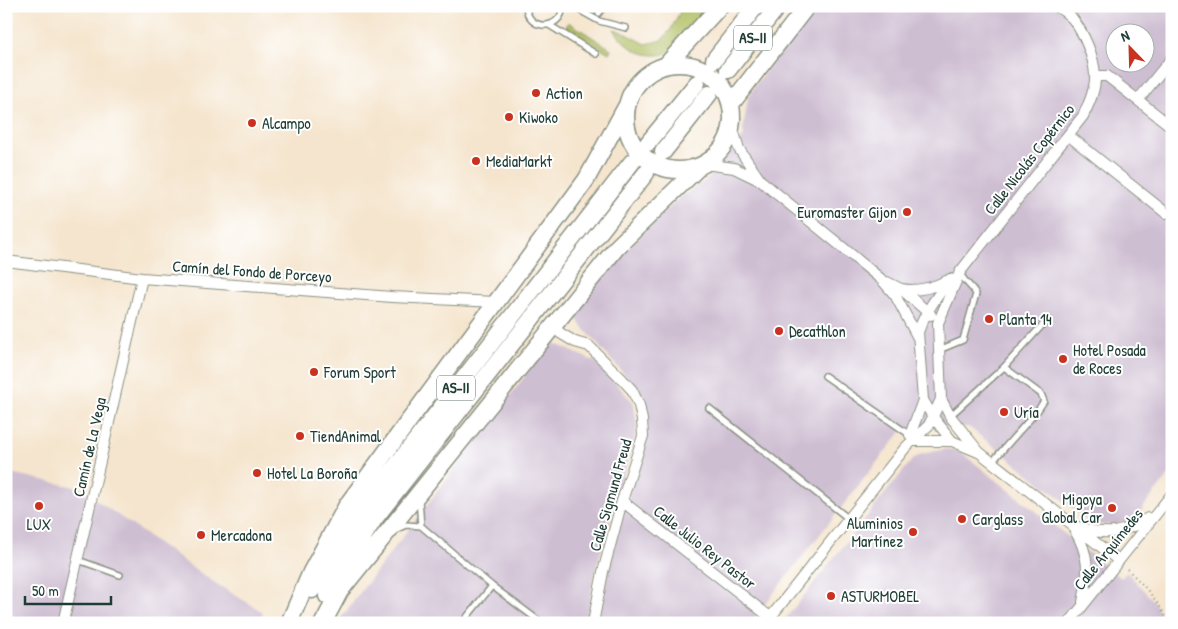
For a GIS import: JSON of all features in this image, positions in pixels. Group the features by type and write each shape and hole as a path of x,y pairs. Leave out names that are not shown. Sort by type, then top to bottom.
{"highway":[{"path":"666,65 720,6"},
{"name":"AS-II","path":"714,60 756,6"},
{"name":"AS-II","path":"728,70 778,6"},
{"path":"731,104 807,6"},
{"path":"291,623 310,572 347,505 586,180 627,105 630,95 641,79 651,71 666,65 692,65 709,73 722,85 731,104 732,126 727,142 617,247 340,591 323,623"},
{"path":"648,143 703,88 663,152"},
{"path":"627,105 627,124 630,137 638,152 645,159 668,169 681,170 702,166"},
{"name":"AS-II","path":"291,623 361,511 632,162"},
{"name":"AS-II","path":"313,623 336,578 375,518 646,173"}],"street":[{"name":"Calle Nicolás Copérnico","path":"941,399 938,323 960,272 1083,116 1092,96 1095,76 1091,54 1072,18 1057,6"},
{"path":"1138,100 1172,58"},
{"path":"1095,76 1108,76 1172,127"},
{"path":"732,126 739,149 761,181"},
{"path":"1068,136 1166,213"},
{"path":"702,166 734,168 761,181 882,280 927,311 938,323"},
{"name":"Camín del Fondo de Porceyo","path":"6,261 142,278 496,302"},
{"name":"Calle Nicolás Copérnico","path":"898,292 933,287 960,272"},
{"name":"Camín de La Vega","path":"63,623 142,278"},
{"name":"Calle Nicolás Copérnico","path":"918,338 927,311 950,279"},
{"path":"898,292 918,338 923,400 910,441"},
{"path":"927,311 942,310"},
{"name":"Calle Sigmund Freud","path":"553,325 560,333 575,342 590,346 622,379 632,390 639,405 642,420 643,436 622,501 593,623"},
{"path":"941,399 950,416 979,452 1118,560"},
{"path":"768,620 910,441 929,425 941,399"},
{"path":"923,400 933,417 952,441"},
{"path":"933,417 943,418 969,439"},
{"path":"910,441 952,441 979,452"},
{"name":"Calle Arquímedes","path":"1069,623 1172,494"},
{"name":"Calle Julio Rey Pastor","path":"622,501 768,620"},
{"path":"1071,524 1096,533 1109,534 1138,525 1157,512"},
{"path":"1071,524 1080,539 1087,557 1088,580 1082,606"}],"lane":[{"path":"526,6 528,17 538,25"},
{"path":"532,29 538,25 549,25 556,22 561,17 563,6"},
{"path":"572,6 599,21 626,28"},
{"path":"599,13 604,6"},
{"path":"549,25 596,54"},
{"path":"939,350 963,340 976,294 973,288 964,282 960,272"},
{"path":"950,416 1004,367 1048,320"},
{"path":"992,462 1044,401 1041,394 1004,367"},
{"path":"825,376 910,441"},
{"path":"709,408 849,519"},
{"path":"419,493 421,526"},
{"path":"387,533 406,525 421,526 492,586 542,623"},
{"path":"78,560 120,575"},
{"path":"462,623 492,586"}],"path":[{"path":"1118,560 1162,607 1169,623"}],"shaded area":[{"path":"814,6 1172,6 1172,471 1134,519 1118,524 1101,525 1085,518 969,427 904,428 750,623 598,623 610,558 648,432 640,391 573,315 624,252 678,199 709,178 744,136 743,130 748,98"},
{"path":"551,342 596,362 634,403 637,429 593,579 587,623 337,623"},
{"path":"945,449 958,450 1121,578 1127,572 1154,602 1166,623 782,623 912,460 922,454"},
{"path":"6,472 79,488 215,583 263,612 259,623 6,623"}],"green space":[{"path":"683,6 712,6 685,38 664,54 648,54 636,51 626,44 614,29 646,44 662,40 671,29"},
{"path":"568,22 611,49 609,53 566,27"}],"tunnel":[{"path":"697,83 714,60"},
{"path":"709,94 728,70"},
{"path":"632,162 648,143"},
{"path":"646,173 663,152"}],"place":[{"name":"Action","path":"536,93"},
{"name":"Kiwoko","path":"509,117"},
{"name":"Alcampo","path":"252,123"},
{"name":"MediaMarkt","path":"476,161"},
{"name":"Euromaster Gijon","path":"907,212"},
{"name":"Planta 14","path":"989,319"},
{"name":"Decathlon","path":"779,331"},
{"name":"Hotel Posada de Roces","path":"1063,359"},
{"name":"Forum Sport","path":"314,372"},
{"name":"Uría","path":"1004,412"},
{"name":"TiendAnimal","path":"300,436"},
{"name":"Hotel La Boroña","path":"257,473"},
{"name":"LUX","path":"39,506"},
{"name":"Migoya Global Car","path":"1112,508"},
{"name":"Carglass","path":"962,519"},
{"name":"Aluminios Martínez","path":"913,532"},
{"name":"Mercadona","path":"201,535"},
{"name":"ASTURMOBEL","path":"831,596"}]}
